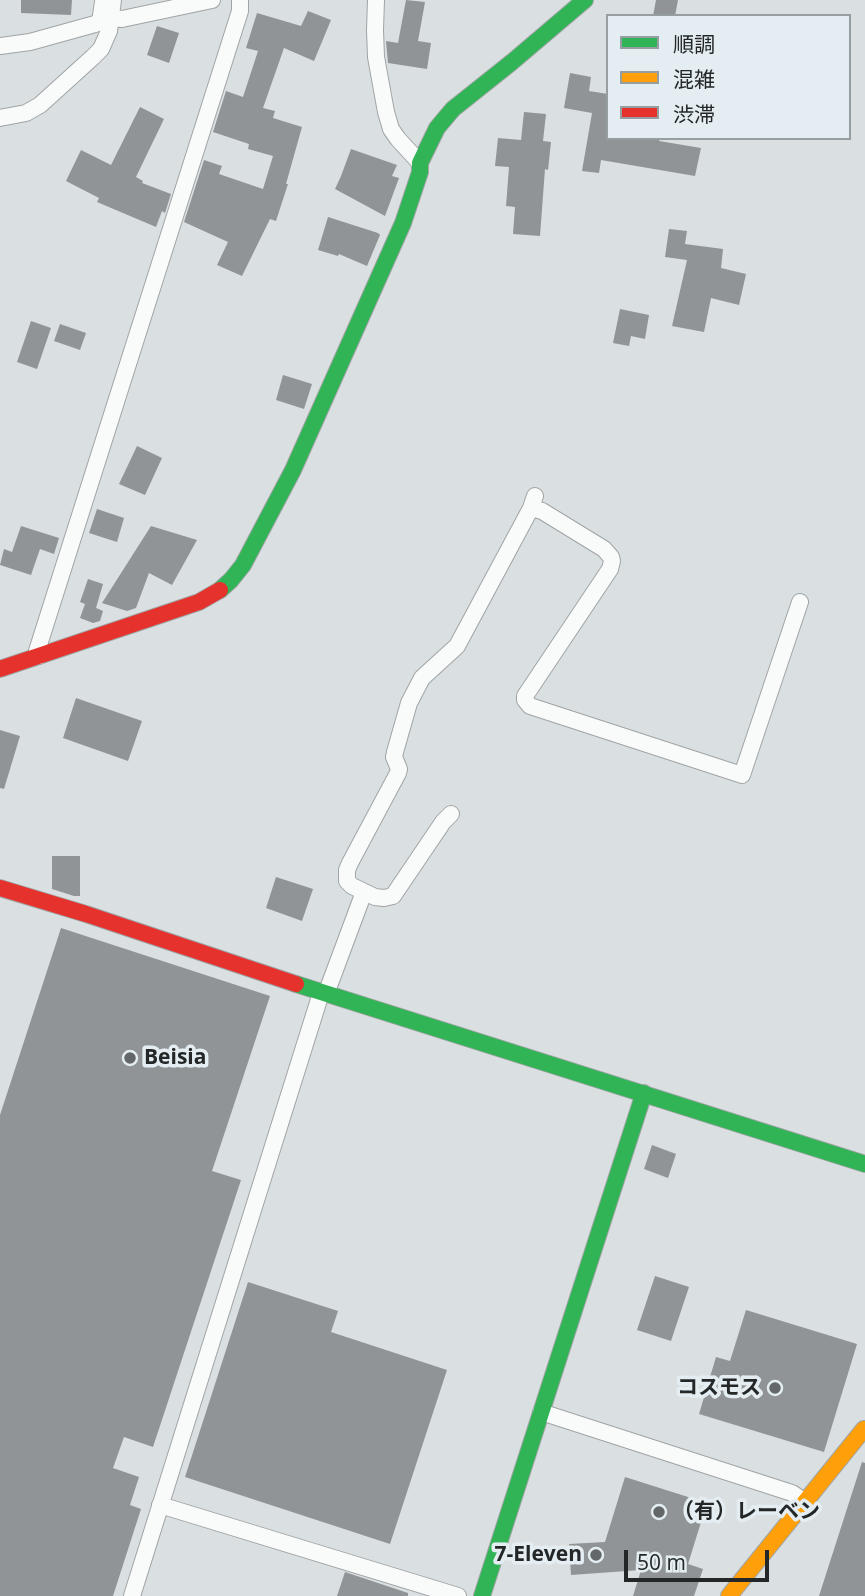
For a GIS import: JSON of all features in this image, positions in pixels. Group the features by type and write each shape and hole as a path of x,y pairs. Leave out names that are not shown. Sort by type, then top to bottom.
{"street":[{"path":"0,46 30,42 100,22 103,0"},
{"path":"0,118 26,113 46,100 101,48 111,18 113,0"},
{"path":"111,18 122,19 212,0"},
{"path":"39,656 37,650 240,11 240,0"},
{"path":"376,0 376,57 386,112 391,129 420,163"},
{"path":"0,669 199,602 217,592 243,565 293,470 403,223 418,180 420,163 437,128 453,109 585,0"},
{"path":"451,814 443,821 393,896 384,898 364,892 347,881 347,870 398,773 394,757 409,703 422,678 457,646 533,502 542,511 604,549 612,561 610,569 525,696 530,706 742,775 800,602"},
{"path":"0,888 865,1164"},
{"path":"132,1596 324,993 364,892"},
{"path":"482,1596 644,1093"},
{"path":"541,1412 792,1493 805,1503"},
{"path":"729,1596 864,1429"},
{"path":"160,1505 458,1596"}],"building":[{"path":"21,0 72,0 71,15 21,13"},
{"path":"406,0 425,2 418,41 431,43 427,69 388,63 386,41 398,43"},
{"path":"656,0 678,0 675,14 653,14"},
{"path":"308,11 331,20 314,61 284,48 263,108 275,111 273,118 302,127 276,221 270,219 242,276 217,265 228,242 184,222 204,160 222,166 219,174 263,189 273,156 248,149 249,144 213,132 226,91 243,97 258,51 246,48 257,13 301,26"},
{"path":"157,26 179,33 169,63 147,55"},
{"path":"570,73 591,77 589,91 606,94 606,140 659,140 701,148 695,176 601,160 599,173 582,171 592,113 564,108"},
{"path":"140,107 164,119 136,177 143,181 142,183 171,194 165,213 162,211 156,227 97,202 99,198 66,181 81,150 111,165"},
{"path":"524,112 546,114 543,141 551,142 548,170 545,169 540,236 513,234 515,207 506,206 509,167 495,166 498,138 521,140"},
{"path":"351,149 397,165 392,176 399,178 385,216 335,189"},
{"path":"328,217 380,235 367,266 339,254 338,256 318,250"},
{"path":"669,229 687,231 685,244 723,249 721,268 746,274 739,305 711,298 704,332 672,326 687,260 665,257"},
{"path":"620,309 649,315 645,339 631,336 629,346 613,343"},
{"path":"31,321 51,328 37,369 17,362"},
{"path":"60,324 86,333 80,350 54,341"},
{"path":"283,375 312,384 304,409 276,400"},
{"path":"137,446 162,458 145,495 119,484"},
{"path":"97,509 124,518 117,542 89,533"},
{"path":"21,526 59,538 54,554 40,549 31,575 0,565 4,549 12,552"},
{"path":"151,526 197,540 172,585 149,573 136,608 127,611 102,603"},
{"path":"88,579 103,584 96,608 103,611 100,621 93,623 80,618 85,604 80,602"},
{"path":"76,698 142,721 128,761 63,738"},
{"path":"0,730 20,736 4,789 0,788"},
{"path":"52,856 80,856 80,896 52,889"},
{"path":"276,877 313,889 302,921 266,908"},
{"path":"61,928 270,996 212,1171 241,1180 153,1447 124,1437 113,1468 139,1477 130,1505 141,1509 113,1596 0,1596 0,1115"},
{"path":"652,1145 676,1154 668,1178 644,1169"},
{"path":"655,1276 689,1287 671,1341 637,1330"},
{"path":"248,1282 338,1311 331,1332 447,1370 390,1544 185,1477"},
{"name":"コスモス","path":"746,1310 857,1344 824,1452 699,1414 716,1357 730,1361"},
{"path":"862,1462 865,1463 865,1596 819,1596"},
{"path":"625,1477 707,1503 688,1564 703,1569 694,1596 633,1596 641,1570 571,1575 569,1544 605,1542"},
{"path":"345,1572 408,1593 408,1596 337,1596"}],"traffic: fast":[{"path":"220,590 243,565 293,470 403,223 420,172 420,163 437,128 453,109 585,0"},
{"path":"296,984 865,1164"},
{"path":"482,1596 644,1093"}],"traffic: slow":[{"path":"729,1596 864,1429"}],"traffic: jam":[{"path":"0,669 199,602 220,590"},
{"path":"0,888 296,984"}],"place":[{"name":"Beisia","path":"130,1058"},
{"name":"コスモス","path":"775,1388"},
{"name":"（有）レーベン","path":"659,1512"},
{"name":"7-Eleven","path":"596,1555"}]}
